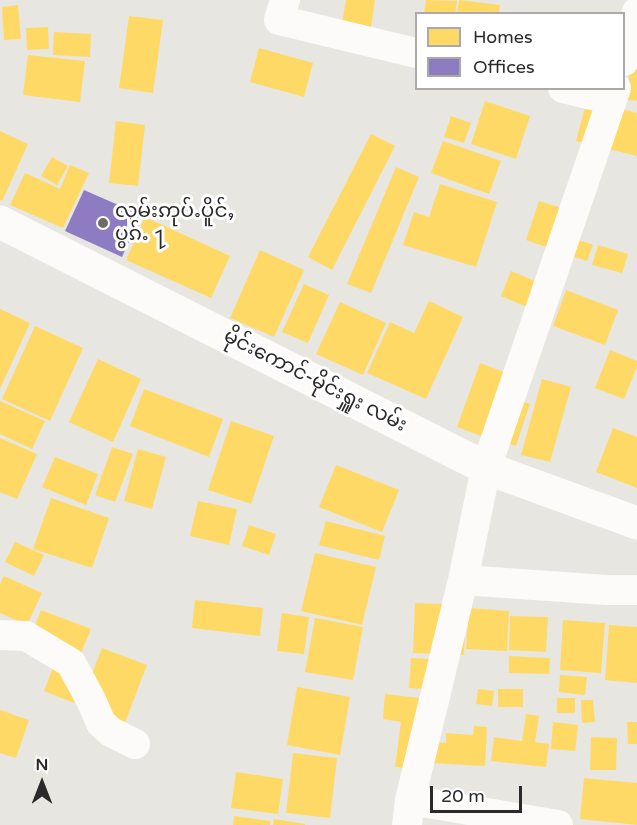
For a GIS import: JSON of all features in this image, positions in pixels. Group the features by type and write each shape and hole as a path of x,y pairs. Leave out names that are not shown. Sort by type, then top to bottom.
{"main road":[{"name":"မိုင်းကောင်-မိုင်းရှူး လမ်း","path":"0,222 486,468 637,523"}],"street":[{"path":"285,0 279,20 415,53"},
{"path":"625,57 637,12"},
{"path":"558,825 409,812 463,580 486,468 614,94 580,90"},
{"path":"463,580 637,590"},
{"path":"0,635 26,636 71,663 92,700 101,723 111,732 135,744"}],"building: Homes":[{"path":"346,0 375,0 371,27 342,23"},
{"path":"426,0 457,1 455,12 424,12"},
{"path":"459,0 500,5 499,12 457,12"},
{"path":"18,5 21,39 4,40 2,7"},
{"path":"129,16 163,20 153,93 119,88"},
{"path":"48,27 49,49 27,50 26,28"},
{"path":"54,32 91,34 90,57 53,55"},
{"path":"259,48 313,63 304,97 250,82"},
{"path":"28,55 85,61 80,102 23,95"},
{"path":"631,57 637,57 637,101 627,100"},
{"path":"587,100 637,113 637,156 576,141"},
{"path":"485,101 530,116 516,159 471,144"},
{"path":"451,116 471,123 464,143 444,137"},
{"path":"116,121 145,125 138,186 109,183"},
{"path":"0,131 28,144 2,201 0,200"},
{"path":"371,134 395,146 332,270 308,257"},
{"path":"443,141 501,161 489,194 431,173"},
{"path":"52,157 68,166 57,185 41,176"},
{"path":"70,165 89,173 63,228 10,205 25,173 60,189"},
{"path":"396,167 419,177 371,293 347,284"},
{"path":"440,184 497,202 476,267 403,245 414,212 429,217"},
{"path":"539,201 568,210 555,250 526,240"},
{"path":"145,217 230,256 211,298 126,260"},
{"path":"568,236 593,245 587,261 562,253"},
{"path":"598,245 628,254 622,273 592,265"},
{"path":"260,250 304,270 274,337 230,318"},
{"path":"511,271 559,291 548,316 501,296"},
{"path":"304,284 329,295 308,343 282,332"},
{"path":"566,290 618,310 605,345 553,326"},
{"path":"429,301 463,317 426,399 367,373 390,322 414,333"},
{"path":"340,302 386,323 363,375 316,354"},
{"path":"0,309 30,323 0,389"},
{"path":"35,326 83,348 50,421 2,399"},
{"path":"610,350 637,361 637,367 624,399 595,388"},
{"path":"98,359 141,379 113,442 69,422"},
{"path":"480,363 512,375 489,439 457,427"},
{"path":"542,379 571,387 550,462 521,455"},
{"path":"144,389 223,419 209,457 130,426"},
{"path":"508,397 530,404 516,446 494,438"},
{"path":"0,401 45,421 32,449 0,434"},
{"path":"231,421 274,436 251,504 208,490"},
{"path":"613,428 637,437 637,488 596,472"},
{"path":"0,438 37,454 17,499 0,492"},
{"path":"112,447 133,454 115,502 95,495"},
{"path":"138,449 166,457 152,509 124,501"},
{"path":"55,457 98,474 86,505 42,487"},
{"path":"336,465 399,490 382,532 319,507"},
{"path":"51,498 109,518 92,568 33,549"},
{"path":"198,501 237,509 229,545 190,536"},
{"path":"326,521 385,536 379,560 319,545"},
{"path":"249,525 276,534 269,555 242,546"},
{"path":"15,542 44,555 34,576 5,562"},
{"path":"315,553 376,567 362,625 301,611"},
{"path":"4,576 42,593 27,625 0,613 0,584"},
{"path":"195,600 263,608 260,636 192,628"},
{"path":"415,603 466,605 464,655 413,653"},
{"path":"469,608 509,611 507,651 466,649"},
{"path":"41,610 91,629 79,658 30,638"},
{"path":"282,613 309,617 304,654 277,651"},
{"path":"510,616 548,617 546,652 509,650"},
{"path":"315,618 363,627 353,680 305,672"},
{"path":"563,620 605,623 601,673 560,670"},
{"path":"609,625 637,627 637,683 605,680"},
{"path":"102,648 147,665 124,725 79,707"},
{"path":"58,654 88,666 74,703 44,691"},
{"path":"509,656 550,658 549,674 509,673"},
{"path":"411,658 446,660 444,690 409,688"},
{"path":"560,675 587,677 585,695 559,692"},
{"path":"297,687 350,697 340,755 287,745"},
{"path":"478,689 494,691 492,706 476,704"},
{"path":"498,689 523,689 523,707 498,707"},
{"path":"385,694 443,701 422,770 395,767 401,722 383,719"},
{"path":"557,698 575,698 575,713 557,713"},
{"path":"581,700 593,700 595,722 582,723"},
{"path":"0,710 29,720 16,758 0,753"},
{"path":"526,714 539,716 535,742 549,744 546,767 491,761 494,737 522,741"},
{"path":"553,722 578,725 575,751 551,749"},
{"path":"627,722 637,722 637,744 628,744"},
{"path":"474,726 487,727 485,766 431,763 432,742 446,743 446,733 473,735"},
{"path":"591,737 617,738 616,770 590,770"},
{"path":"293,753 337,758 330,818 286,813"},
{"path":"236,772 283,779 278,814 231,808"},
{"path":"584,778 637,783 637,825 580,819"},
{"path":"234,816 270,821 270,825 233,825"},
{"path":"274,819 305,824 305,825 273,825"}],"building: Offices":[{"name":"လုမ်းဢုပ်ႉပိူင်ႇ ပွၵ်ႉ ႑","path":"84,190 141,215 122,257 65,231"}],"place":[{"name":"လုမ်းဢုပ်ႉပိူင်ႇ ပွၵ်ႉ ႑","path":"103,223"}]}
